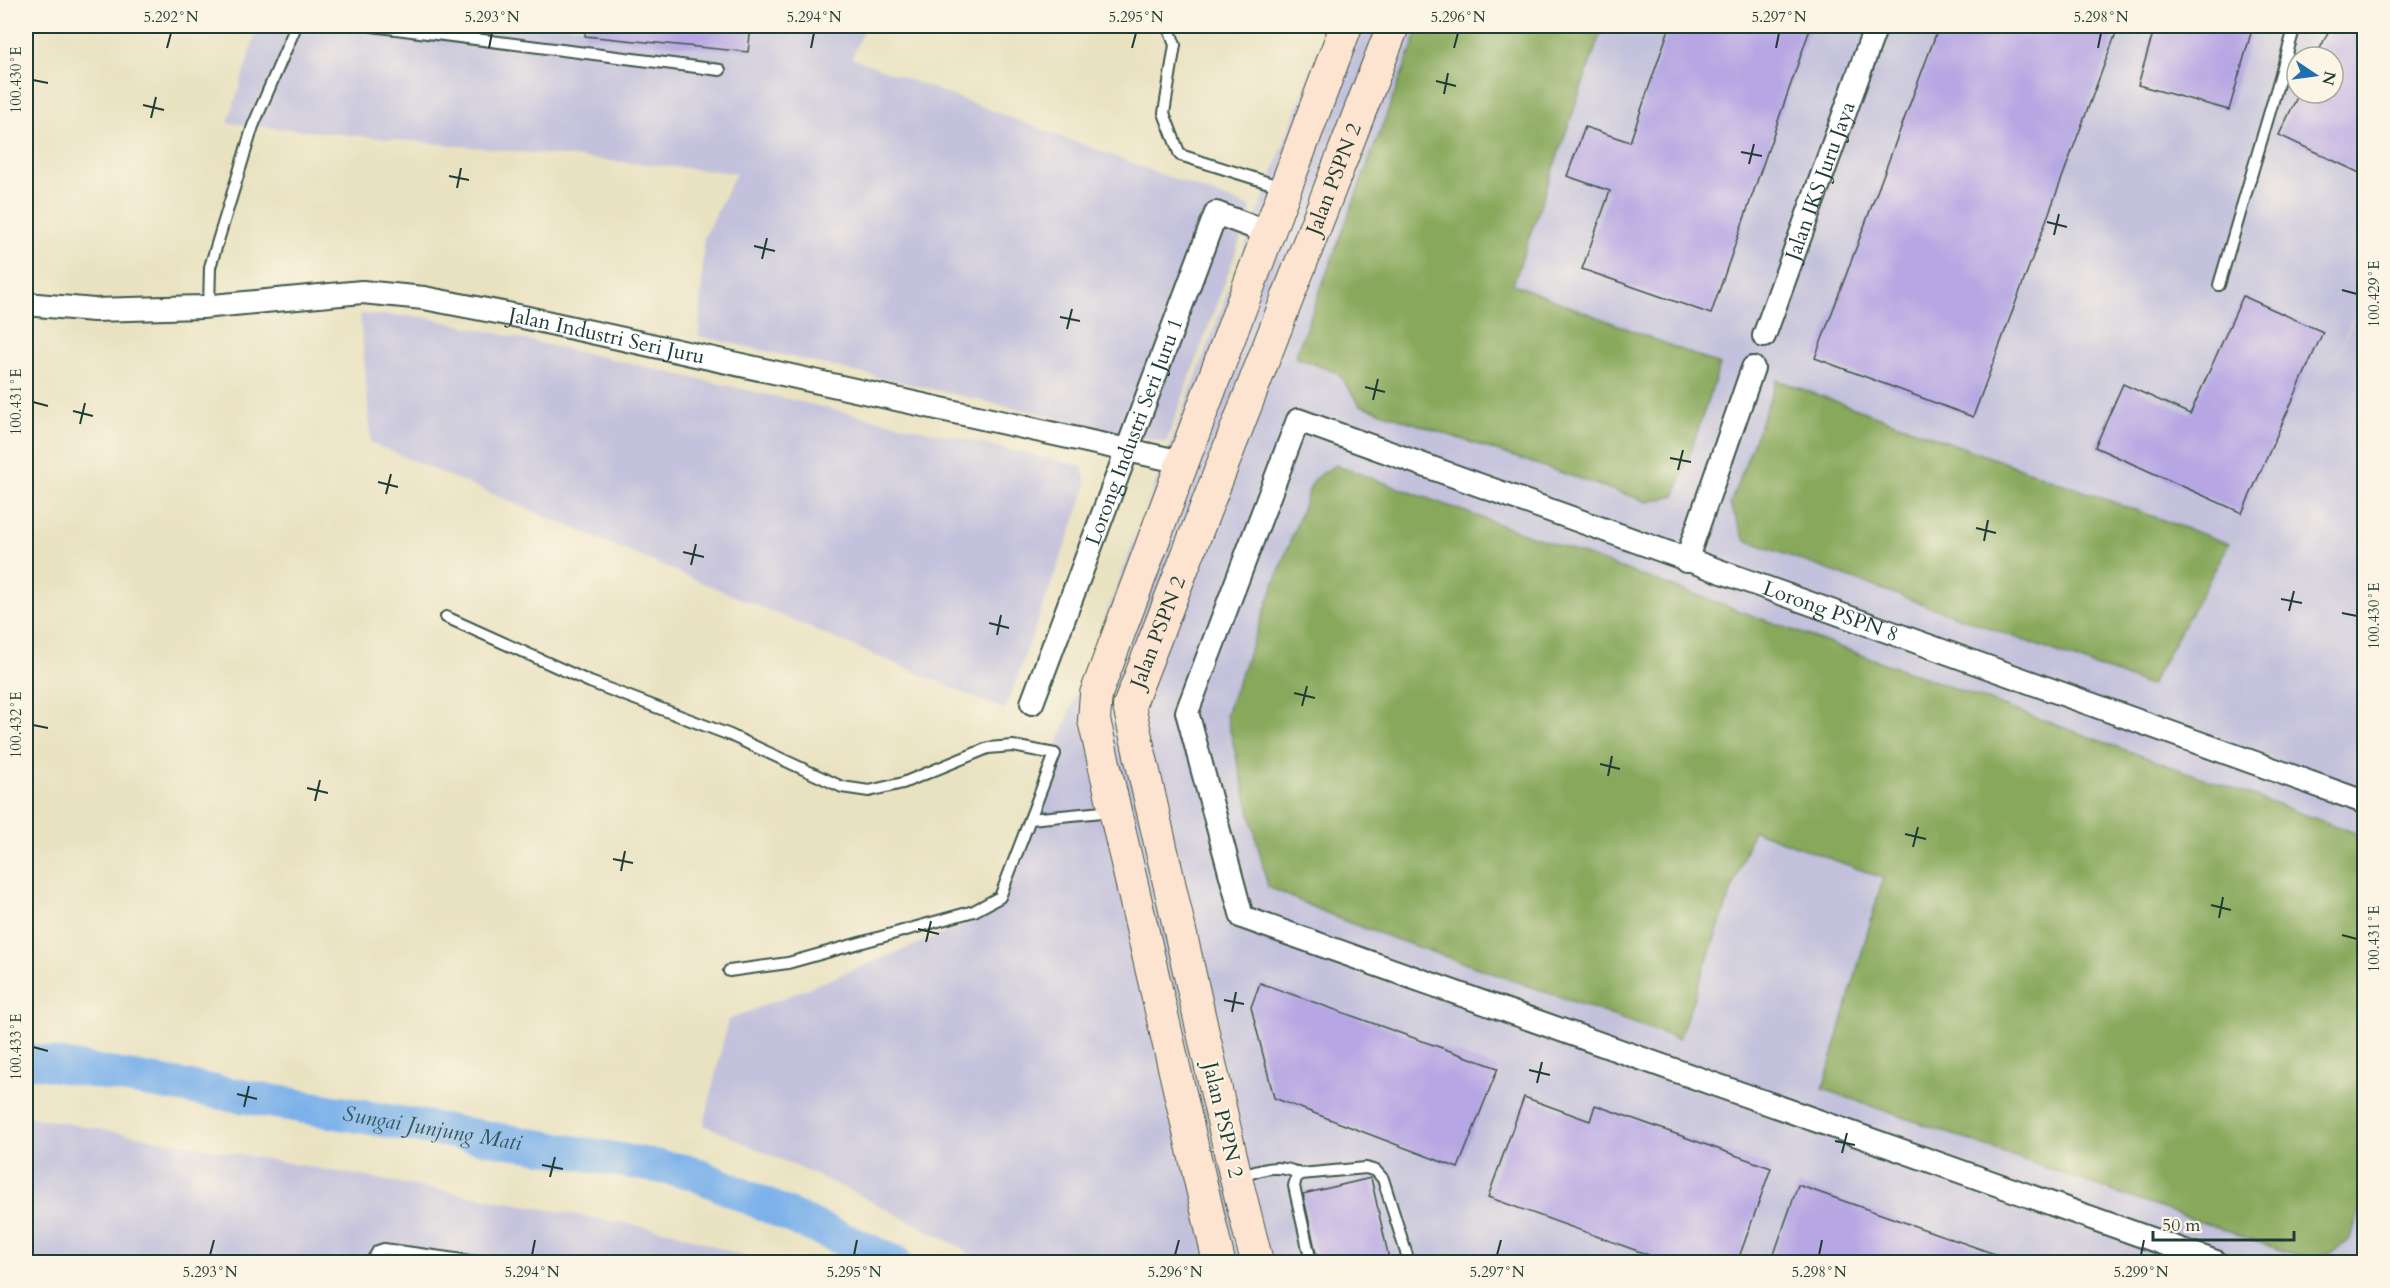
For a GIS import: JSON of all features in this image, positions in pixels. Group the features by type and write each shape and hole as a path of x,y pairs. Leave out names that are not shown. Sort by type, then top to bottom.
{"street":[{"name":"Jalan PSPN 2","path":"1220,1263 1094,720 1096,694 1346,26"},
{"name":"Jalan PSPN 2","path":"1257,1263 1129,706 1393,26"},
{"name":"Jalan IKS Juru Jaya","path":"1764,336 1876,26"},
{"name":"Lorong Industri Seri Juru 1","path":"1032,703 1216,213 1269,233"},
{"name":"Jalan Industri Seri Juru","path":"26,304 94,310 209,306 362,292 424,298 1182,462"},
{"path":"1686,561 1753,368"},
{"name":"Lorong PSPN 8","path":"2216,1263 1242,917 1187,712 1298,420 1686,561 2364,802"}],"lane":[{"path":"209,306 210,267 253,126 296,26"},
{"path":"372,26 720,70"},
{"path":"1168,26 1175,45 1164,113 1180,155 1285,188"},
{"path":"2219,285 2295,26"},
{"path":"446,617 590,682 730,735 842,787 869,791 903,783 988,748 1013,746 1055,754 1000,897 974,911 788,963 729,971"},
{"path":"1030,819 1115,811"},
{"path":"1236,1178 1277,1167 1301,1174 1366,1168 1376,1171 1383,1179 1409,1263"},
{"path":"1301,1174 1294,1186 1311,1263"},
{"path":"371,1263 378,1251 384,1249 477,1263"}],"shaded area":[{"path":"258,26 865,26 852,58 1252,208 1166,443 699,336 704,238 736,173 228,123"},
{"path":"1328,26 2364,26 2364,297 2324,380 2364,300 2364,1262 978,1262 960,1247 853,1192 704,1125 728,1020 994,913"},
{"path":"360,314 425,317 1082,466 1087,487 1005,710 371,443"},
{"path":"26,1116 674,1232 760,1262 26,1262"}],"green space":[{"path":"1420,26 1603,26 1513,284 1720,365 1675,496 1648,502 1360,405 1338,373 1295,357"},
{"path":"1777,380 2229,544 2150,686 1745,540 1730,504"},
{"path":"1335,465 2364,836 2364,1199 2349,1241 2314,1262 1823,1089 1883,878 1753,830 1679,1039 1347,922 1268,887 1226,714 1313,480"}],"building":[{"path":"585,26 751,26 748,52 585,36"},
{"path":"1670,26 1811,26 1711,314 1582,269 1610,191 1567,176 1585,127 1630,142"},
{"path":"1939,26 2095,26 2116,33 1973,417 1815,358"},
{"path":"2155,26 2253,26 2229,110 2138,85"},
{"path":"2331,26 2364,26 2364,175 2279,135 2293,105 2345,105 2345,45 2322,45"},
{"path":"2243,296 2323,332 2242,513 2095,447 2123,384 2190,414"},
{"path":"1260,983 1498,1068 1458,1168 1274,1098 1251,1007"},
{"path":"1524,1097 1590,1121 1595,1105 1771,1168 1737,1263 1671,1263 1488,1197"},
{"path":"1371,1178 1390,1263 1318,1263 1303,1194"},
{"path":"1798,1185 2012,1260 2012,1263 1771,1263"}],"waterway":[{"name":"Sungai Junjung Mati","path":"26,1060 691,1172 895,1262"}]}
